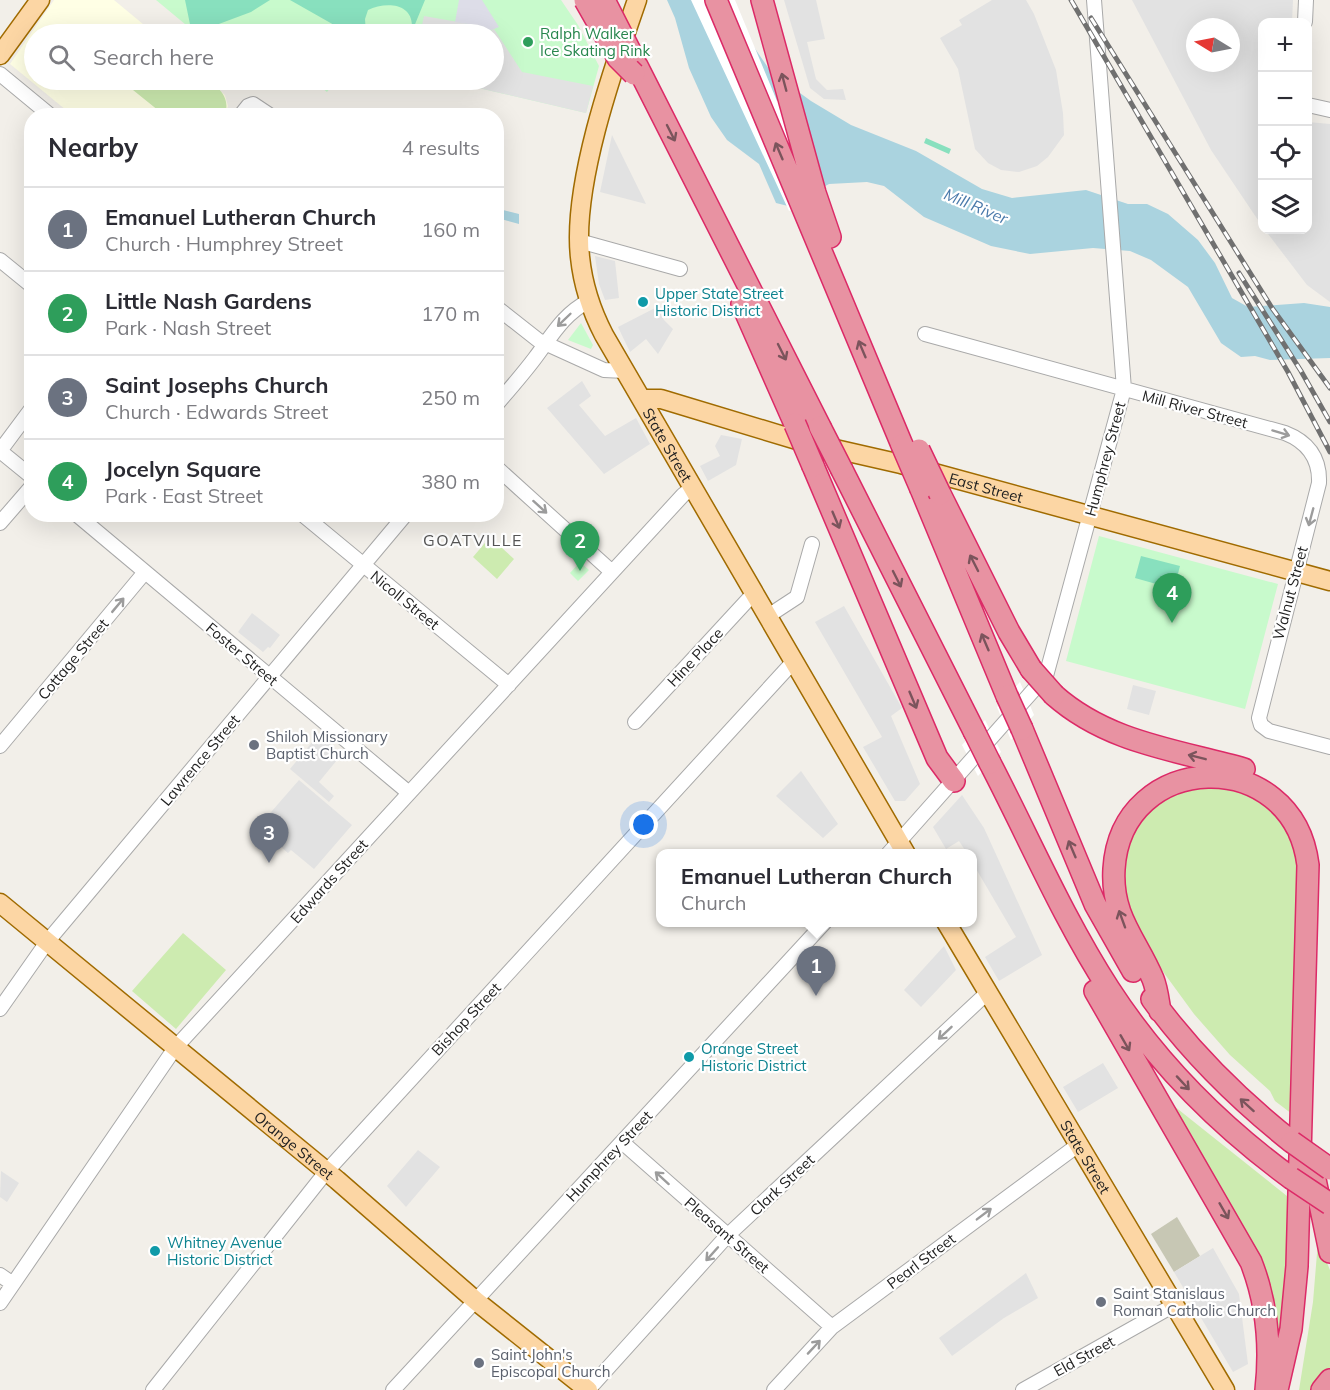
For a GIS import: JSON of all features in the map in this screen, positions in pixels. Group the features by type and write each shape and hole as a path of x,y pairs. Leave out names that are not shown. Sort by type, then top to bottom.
{"highway":[{"path":"585,0 618,58 639,73"},
{"path":"604,0 1086,952 1127,1016 1164,1062 1229,1128 1291,1178 1330,1203"},
{"path":"705,0 719,8 809,202 839,261 840,296 885,403 908,428 911,448 930,492 1007,696 1100,914 1120,950 1160,1011 1221,1081 1321,1167"},
{"path":"762,0 809,202"},
{"path":"736,262 741,302 938,758 954,781"},
{"path":"930,492 1031,669 1054,695 1085,719 1121,736 1262,775 1284,791 1307,820 1317,846 1320,864 1321,1167 1330,1252"},
{"path":"1160,1011 1153,979 1128,935 1117,905 1113,871 1120,840 1140,807 1170,786 1207,776 1245,782 1271,796 1288,813 1302,837 1308,865 1297,1266 1291,1329 1277,1390"},
{"path":"1086,952 1096,994 1251,1262 1266,1320 1269,1350 1266,1390"},
{"path":"1290,1390 1307,1298 1321,1167"},
{"path":"1322,1390 1330,1380"}],"main road":[{"path":"0,55 40,0"},
{"name":"State Street","path":"637,0 609,85 592,149 579,241 581,268 589,302 625,371 794,660 898,849"},
{"name":"East Street","path":"642,399 661,399 800,441 901,464 1330,581"},
{"name":"Orange Street","path":"0,903 326,1172 476,1300 588,1390"},
{"name":"State Street","path":"949,927 1078,1145 1176,1304 1225,1390"}],"street":[{"name":"Humphrey Street","path":"898,849 1046,676 1124,389 1095,0"},
{"path":"1305,18 1306,0"},
{"path":"0,74 41,108"},
{"path":"1312,106 1330,110"},
{"path":"579,241 680,269"},
{"path":"0,260 24,280"},
{"path":"504,395 571,314 589,302"},
{"path":"504,314 527,334 544,344 604,370 625,371"},
{"name":"Mill River Street","path":"925,334 1296,437 1305,444 1316,461"},
{"path":"24,419 0,451 24,470"},
{"name":"Walnut Street","path":"1316,461 1319,483 1259,711 1261,725 1269,731 1330,747"},
{"path":"504,474 612,572"},
{"name":"Edwards Street","path":"0,1303 175,1048 682,495 693,487"},
{"path":"0,523 24,495"},
{"name":"Foster Street","path":"86,522 409,793"},
{"name":"Nicoll Street","path":"311,522 509,685"},
{"name":"Lawrence Street","path":"0,1009 47,942 399,522"},
{"path":"768,616 797,597 812,544"},
{"name":"Cottage Street","path":"0,746 145,572"},
{"name":"Hine Place","path":"635,722 755,592"},
{"name":"Bishop Street","path":"153,1390 326,1172 794,660"},
{"name":"Humphrey Street","path":"393,1390 820,927"},
{"name":"Clark Street","path":"588,1390 728,1236 987,993"},
{"name":"Pleasant Street","path":"622,1142 832,1327"},
{"name":"Pearl Street","path":"774,1390 832,1327 1078,1145"},
{"path":"0,1275 13,1284"},
{"name":"Eld Street","path":"1023,1390 1176,1304"}],"shaded area":[{"path":"54,0 114,0 143,24 38,24"},
{"path":"459,0 482,0 497,24 468,24 455,22"},
{"path":"784,0 816,0 825,39 807,42 816,79 827,90 843,89 846,100 824,99 810,88"},
{"path":"992,0 1026,0 1034,14 1056,70 1063,113 1064,135 1048,157 1037,166 1019,172 1001,170 988,163 975,149 958,69 940,38 962,25 959,20"},
{"path":"1132,0 1293,0 1292,18 1258,18 1258,220 1211,150"},
{"path":"424,16 469,24 422,24"},
{"path":"24,44 24,76 10,64"},
{"path":"504,44 522,72 593,86 586,113 487,90 504,90"},
{"path":"42,90 220,90 225,95 228,106 227,108 63,108"},
{"path":"1312,122 1330,124 1330,302 1307,285 1268,234 1312,234"},
{"path":"612,135 646,204 600,192"},
{"path":"595,256 615,261 619,298 605,300 599,284"},
{"path":"657,307 664,320 673,329 658,354 646,339 630,352 618,327"},
{"path":"582,381 591,396 579,405 605,436 636,418 650,444 604,474 547,408"},
{"path":"721,435 742,439 736,465 708,481 700,466 720,456 715,446"},
{"path":"844,606 902,708 891,716 920,784 905,801 895,801 863,747 882,737 815,622"},
{"path":"252,613 280,635 270,648 268,647 263,652 238,632"},
{"path":"1133,685 1156,691 1149,715 1127,709"},
{"path":"318,735 342,754 319,782 334,796 329,802 290,769"},
{"path":"801,771 838,824 823,838 776,796"},
{"path":"299,780 352,825 314,869 291,850 288,853 258,827"},
{"path":"962,795 984,828 1042,955 999,981 985,957 1016,937 977,871 977,849 964,849 959,841 946,849 933,827"},
{"path":"944,946 956,970 921,1007 904,990"},
{"path":"1103,1063 1118,1088 1078,1112 1063,1087"},
{"path":"418,1150 440,1167 406,1207 387,1186"},
{"path":"1,1171 19,1183 7,1202 0,1197"},
{"path":"1177,1217 1200,1256 1174,1272 1151,1234"},
{"path":"1213,1248 1239,1294 1248,1364 1233,1372 1174,1272"},
{"path":"1026,1273 1038,1298 1004,1318 952,1356 939,1338"}],"green space":[{"path":"156,0 561,0 578,25 599,66 586,113 487,90 504,90 504,24 185,24"},
{"path":"185,0 270,0 251,12 219,24 190,24"},
{"path":"290,0 425,0 415,24 412,24 411,18 402,8 389,5 368,10 365,24 332,24"},
{"path":"133,90 219,90 226,104 226,108 155,108"},
{"path":"926,138 951,149 949,154 924,143"},
{"path":"581,323 593,345 591,349 568,340"},
{"path":"1099,536 1278,584 1245,709 1066,661"},
{"path":"490,537 514,559 497,579 473,557"},
{"path":"1141,556 1180,566 1174,589 1135,578"},
{"path":"580,562 589,570 578,581 570,573"},
{"path":"1197,784 1249,791 1283,820 1300,856 1292,1114 1275,1101 1270,1091 1230,1055 1194,1014 1145,947 1125,897 1122,870 1126,844 1155,804"},
{"path":"183,933 226,970 176,1029 132,991"},
{"path":"1174,1106 1292,1200 1290,1257 1278,1349"},
{"path":"1318,1241 1330,1270 1330,1372 1315,1390 1299,1390 1313,1302"}],"water":[{"name":"Mill River","path":"667,0 731,0 745,34 771,72 811,101 851,125 916,151 982,189 1012,198 1086,190 1128,204 1147,204 1168,214 1198,240 1215,263 1232,298 1248,307 1304,303 1330,307 1330,358 1270,360 1255,356 1241,357 1221,343 1188,287 1151,260 1130,251 1093,248 1030,254 991,246 924,217 884,186 867,182 829,184 788,206 776,203 759,164 727,140 711,117 689,68 675,18"},
{"path":"504,210 519,214 519,224 504,220"}],"pier":[{"path":"691,0 735,0 777,101 783,99 825,196 789,211"},
{"path":"1020,682 1034,715 1011,740 997,707"},
{"path":"985,720 1001,752 978,776 962,745"}],"railway":[{"path":"1071,0 1288,372 1330,452"},
{"path":"1091,18 1272,308 1330,388"},
{"path":"1239,273 1301,371 1330,422"}],"place":[{"name":"Ralph Walker Ice Skating Rink","path":"528,42"},
{"name":"Upper State Street Historic District","path":"643,302"},
{"name":"Little Nash Gardens","path":"580,571"},
{"name":"Jocelyn Square","path":"1172,623"},
{"name":"Shiloh Missionary Baptist Church","path":"254,745"},
{"name":"Saint Josephs Church","path":"269,863"},
{"name":"Emanuel Lutheran Church","path":"816,996"},
{"name":"Orange Street Historic District","path":"689,1057"},
{"name":"Whitney Avenue Historic District","path":"155,1251"},
{"name":"Saint Stanislaus Roman Catholic Church","path":"1101,1302"},
{"name":"Saint John's Episcopal Church","path":"479,1363"}],"district":[{"name":"GOATVILLE","path":"473,540"}]}
